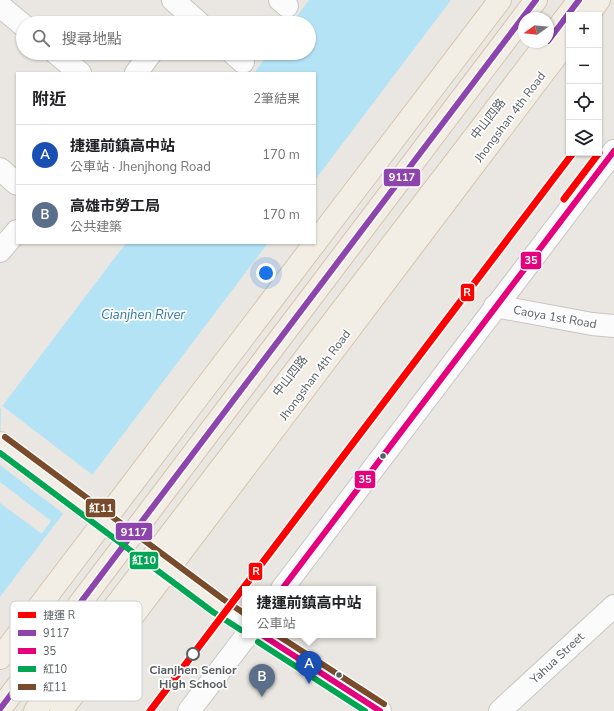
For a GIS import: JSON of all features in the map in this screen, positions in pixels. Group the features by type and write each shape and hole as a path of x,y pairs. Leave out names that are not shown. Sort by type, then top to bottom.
{"main road":[{"path":"316,242 500,0"},
{"path":"81,601 536,0"},
{"name":"中山四路","path":"554,32 579,0"},
{"path":"590,12 599,0"},
{"name":"Jhongshan 4th Road","path":"135,601 160,563 566,44"},
{"name":"中山四路","path":"128,601 160,563 542,48"},
{"path":"43,601 314,244"},
{"path":"0,443 218,606"},
{"path":"0,658 10,645"},
{"path":"0,709 10,696"},
{"name":"中山四路","path":"35,711 43,701"},
{"name":"Jhongshan 4th Road","path":"61,711 68,701"}],"street":[{"path":"0,6 16,19"},
{"path":"64,60 79,72"},
{"path":"137,72 146,60"},
{"path":"284,586 614,151"},
{"path":"0,169 16,183"},
{"path":"0,251 16,232"},
{"name":"Caoya 1st Road","path":"495,306 592,324 614,326"},
{"path":"592,324 614,341"},
{"path":"218,606 242,621"},
{"name":"Yahua Street","path":"500,711 614,606"},
{"path":"190,711 245,638"},
{"path":"267,638 380,711"}],"water":[{"path":"309,0 451,0 316,179 316,72 255,72 264,60 316,60 316,16 297,16"},
{"name":"Cianjhen River","path":"125,244 267,244 0,597 0,409"}],"pier":[{"path":"1,405 94,476 65,515 0,465"},
{"path":"0,482 51,521 42,534 0,503"}],"metro line":[{"name":"R","path":"245,586 571,156"},
{"name":"R","path":"564,199 597,156"},
{"name":"R","path":"150,711 242,590"}],"transit line":[{"name":"9117","path":"82,601 536,0"},
{"name":"9117","path":"554,33 579,0"},
{"name":"35","path":"284,586 614,151"},
{"name":"紅11","path":"5,437 242,612"},
{"name":"紅10","path":"0,453 213,612 241,630"},
{"name":"35","path":"267,638 380,711"},
{"name":"紅11","path":"282,638 384,704"},
{"name":"紅10","path":"258,642 365,711"},
{"name":"9117","path":"0,709 10,696"}],"place":[{"name":"Cianjhen Senior High School","path":"193,654"},
{"name":"捷運前鎮高中站","path":"309,684"},
{"name":"高雄市勞工局","path":"262,697"}]}
